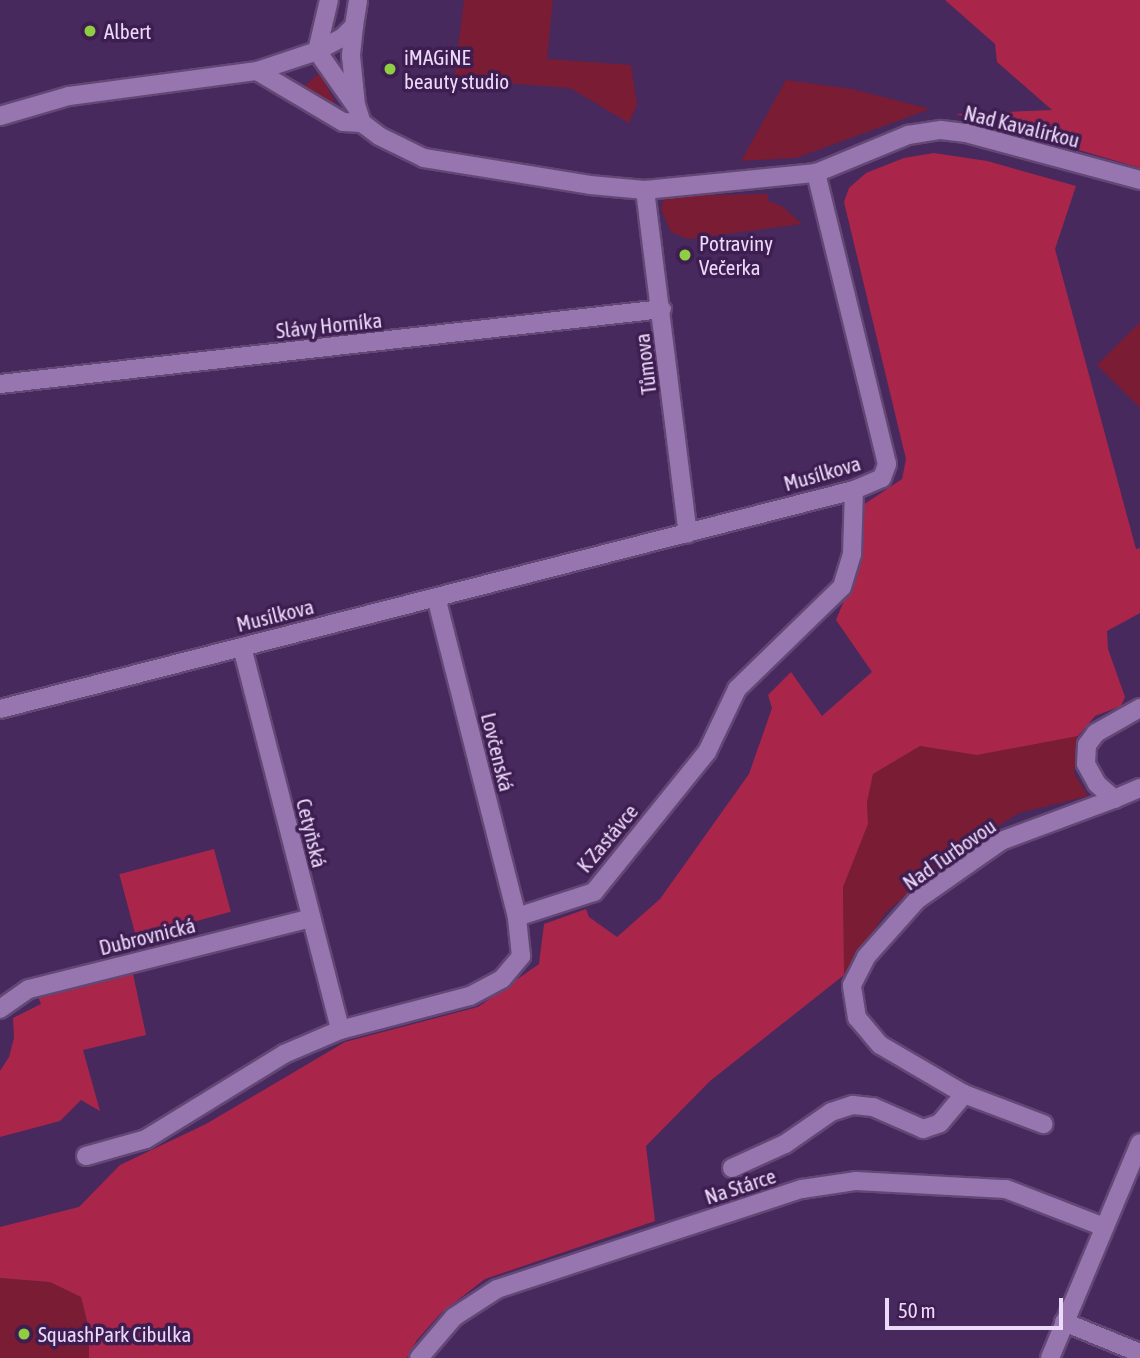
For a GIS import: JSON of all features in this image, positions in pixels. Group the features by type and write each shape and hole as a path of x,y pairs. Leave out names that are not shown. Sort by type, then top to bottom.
{"street":[{"path":"317,51 330,0"},
{"path":"358,0 351,56 356,105 362,123"},
{"path":"0,116 69,96 257,71 317,51 343,37 354,26"},
{"path":"317,51 356,105"},
{"path":"257,71 343,121 362,123 379,136 424,158 590,185 645,190 816,173"},
{"name":"Nad Kavalírkou","path":"816,173 908,135 942,130 966,133 1140,180"},
{"name":"Musílkova","path":"0,709 854,490 882,478 887,464 816,173"},
{"name":"Tůmova","path":"645,190 688,533"},
{"name":"Slávy Horníka","path":"0,384 662,309"},
{"name":"K Zastávce","path":"517,917 594,891 707,752 737,689 842,587 852,554 854,490"},
{"name":"Lovčenská","path":"436,598 517,917"},
{"name":"Cetyňská","path":"242,647 340,1030"},
{"path":"1114,799 1097,784 1086,764 1087,745 1096,733 1111,722 1140,708"},
{"name":"Nad Turbovou","path":"964,1094 880,1045 857,1018 852,985 866,957 917,900 1001,841 1140,788"},
{"path":"86,1156 146,1139 284,1054 340,1030 470,996 502,979 521,956 517,917"},
{"name":"Dubrovnická","path":"0,1009 29,989 310,918"},
{"path":"964,1094 1043,1124"},
{"name":"Na Stárce","path":"732,1168 785,1144 831,1112 853,1105 873,1107 923,1129 940,1123 964,1094"},
{"path":"1050,1358 1140,1143"},
{"name":"Na Stárce","path":"419,1358 454,1317 497,1289 802,1189 856,1181 1006,1189 1104,1227"},
{"path":"1064,1322 1140,1353"}],"shaded area":[{"path":"464,0 553,0 547,59 631,65 637,105 629,123 570,88 454,79"},
{"path":"945,0 1140,0 1140,168 956,114 1052,110 997,62 995,44"},
{"path":"320,73 335,103 330,104 303,87"},
{"path":"786,80 852,89 930,109 796,158 741,161"},
{"path":"934,153 987,161 1076,186 1055,249 1136,549 1140,548 1140,613 1107,631 1108,649 1125,697 1121,706 1095,716 1078,736 977,755 920,746 873,774 867,802 868,824 843,887 844,975 710,1081 646,1146 655,1221 485,1279 441,1313 417,1340 407,1358 89,1358 89,1329 81,1297 50,1282 0,1278 0,1227 79,1207 120,1165 206,1124 345,1042 478,1007 539,964 544,924 586,909 589,917 617,937 660,899 749,774 772,708 768,695 791,672 822,716 872,672 836,620 852,581 863,505 902,479 906,459 844,202 849,188 866,173 904,158"},
{"path":"768,194 768,201 782,206 802,224 688,239 671,232 661,209 664,199 671,196"},
{"path":"1140,322 1140,408 1097,365"},
{"path":"1078,736 1074,773 1088,796 1019,813 961,849 886,912 844,975 843,887 868,824 867,802 873,774 920,746 977,755"},
{"path":"214,849 231,912 136,937 119,874"},
{"path":"132,969 146,1035 83,1050 100,1111 81,1100 60,1121 0,1137 0,1071 9,1057 14,1038 13,1018 41,1004 37,994"},
{"path":"0,1278 50,1282 81,1297 89,1329 89,1358 0,1358"}],"place":[{"name":"Albert","path":"90,31"},
{"name":"iMAGiNE beauty studio","path":"390,69"},
{"name":"Potraviny Večerka","path":"685,255"},
{"name":"SquashPark Cibulka","path":"24,1334"}]}
